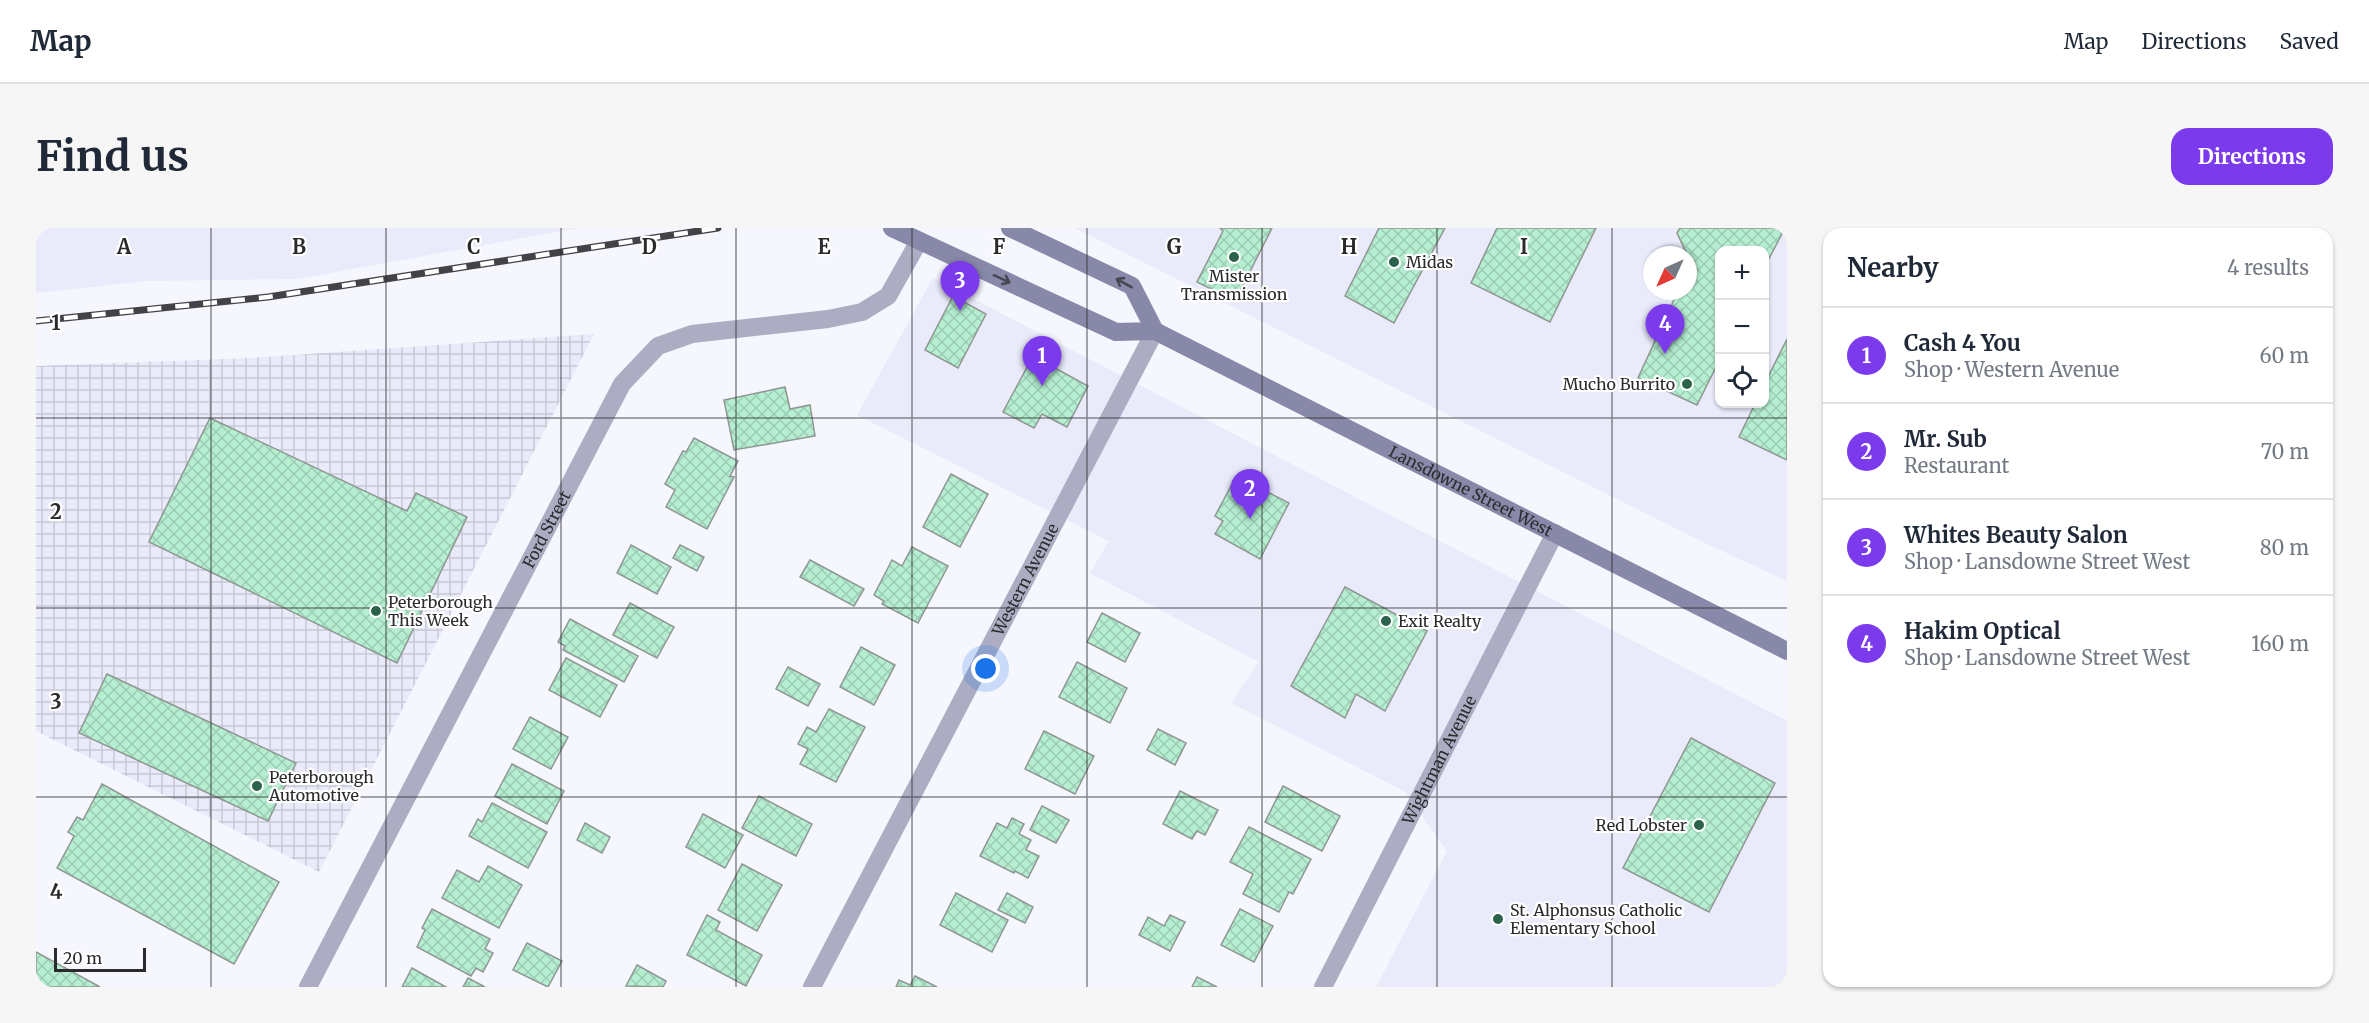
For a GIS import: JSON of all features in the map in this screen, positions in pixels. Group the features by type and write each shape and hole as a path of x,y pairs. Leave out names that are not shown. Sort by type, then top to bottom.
{"main road":[{"name":"Lansdowne Street West","path":"891,228 1116,332 1155,330 1787,651"},
{"path":"1010,228 1132,286 1155,330"}],"street":[{"name":"Ford Street","path":"308,987 622,384 658,346 692,334 828,319 862,312 888,296 919,241"},
{"name":"Western Avenue","path":"812,987 1155,330"},
{"name":"Wightman Avenue","path":"1323,987 1555,533"}],"shaded area":[{"path":"36,228 578,228 297,279 147,281 36,293"},
{"path":"1075,228 1787,228 1787,581 1703,542"},
{"path":"933,278 1787,721 1787,974 1780,987 1376,987 1447,851 1404,791 1231,703 1259,662 1090,573 1109,541 857,415"},
{"path":"594,334 319,872 36,731 36,366 252,358"}],"building":[{"name":"Mister Transmission","path":"1220,228 1272,228 1235,301 1197,282 1223,231"},
{"name":"Midas","path":"1379,228 1445,228 1394,323 1345,296"},
{"path":"1497,228 1596,228 1550,322 1471,283"},
{"path":"1680,228 1785,228 1769,258 1769,246 1715,246 1715,369 1697,405 1638,378 1674,300 1697,300 1697,246 1683,246 1677,233"},
{"path":"953,296 986,314 958,368 925,350"},
{"path":"1787,339 1787,460 1739,437 1753,408 1769,408 1769,375"},
{"path":"1033,356 1088,386 1067,427 1042,414 1034,428 1003,412"},
{"path":"785,387 790,409 810,405 815,436 734,450 724,400"},
{"path":"210,418 407,511 416,493 467,517 397,663 149,542"},
{"path":"694,438 738,461 730,476 734,477 707,529 666,507 675,490 665,484 683,451 686,452"},
{"path":"951,474 988,494 960,547 923,527"},
{"path":"1246,481 1289,503 1260,559 1215,534 1223,521 1215,516 1231,486 1240,492"},
{"path":"631,545 671,567 657,594 617,573"},
{"path":"680,545 704,557 697,571 673,558"},
{"path":"912,547 948,566 918,623 882,604 884,601 874,595 892,560 902,566"},
{"path":"810,560 864,589 854,606 800,577"},
{"path":"1345,587 1427,631 1385,711 1356,694 1345,718 1291,686"},
{"path":"630,603 674,627 657,658 613,635"},
{"path":"1102,613 1140,633 1125,662 1087,642"},
{"path":"570,619 638,656 624,682 563,650 565,646 558,642"},
{"path":"861,647 895,665 874,705 840,687"},
{"path":"566,658 617,685 600,717 549,690"},
{"path":"1077,662 1127,688 1110,723 1059,697"},
{"path":"788,667 820,684 808,706 776,689"},
{"path":"107,674 296,763 268,821 79,733"},
{"path":"829,709 865,727 836,782 800,764 808,749 798,744 807,727 816,732"},
{"path":"530,717 568,737 551,769 513,749"},
{"path":"1158,729 1186,743 1175,765 1147,750"},
{"path":"1044,731 1094,756 1075,794 1025,769"},
{"name":"Red Lobster","path":"1691,738 1775,783 1709,912 1623,868"},
{"path":"512,764 564,791 547,824 495,796"},
{"path":"102,784 279,882 234,964 57,868 74,836 68,832 77,817 83,820"},
{"path":"1283,786 1340,816 1322,851 1265,822"},
{"path":"1180,791 1218,810 1205,835 1197,831 1192,839 1163,824"},
{"path":"759,796 812,824 796,856 742,828"},
{"path":"492,803 547,832 528,868 469,836 478,819 482,822"},
{"path":"1042,806 1069,820 1056,843 1030,830"},
{"path":"703,814 743,835 725,868 686,847"},
{"path":"1012,818 1024,824 1019,834 1031,840 1026,850 1039,856 1028,878 980,856 997,823 1007,828"},
{"path":"585,823 610,837 602,853 577,840"},
{"path":"1249,827 1311,859 1293,894 1289,892 1279,912 1243,894 1253,874 1230,862"},
{"path":"742,864 782,885 757,931 718,910"},
{"path":"488,866 522,885 499,928 442,898 457,870 479,882"},
{"path":"956,893 1008,920 992,952 940,925"},
{"path":"1007,893 1033,907 1025,923 998,910"},
{"path":"432,909 490,939 485,949 493,953 483,972 476,968 471,976 417,947 425,930 422,928"},
{"path":"1240,909 1273,926 1254,962 1221,945"},
{"path":"707,915 720,922 716,930 762,955 746,986 687,955"},
{"path":"1170,915 1185,922 1170,951 1139,935 1148,917 1164,926"},
{"path":"527,943 562,961 548,987 513,970"},
{"path":"36,952 100,987 36,987"},
{"path":"637,965 666,981 663,987 626,986"},
{"path":"412,968 419,972 446,987 402,987"},
{"path":"915,976 937,987 896,987 899,980 910,985"},
{"path":"1197,977 1217,987 1192,987"},
{"path":"468,978 485,987 463,987"}],"railway":[{"path":"36,321 268,297 718,228"}],"place":[{"name":"Mister Transmission","path":"1234,257"},
{"name":"Midas","path":"1394,262"},
{"name":"Whites Beauty Salon","path":"960,311"},
{"name":"Hakim Optical","path":"1665,354"},
{"name":"Mucho Burrito","path":"1687,384"},
{"name":"Cash 4 You","path":"1042,386"},
{"name":"Mr. Sub","path":"1250,519"},
{"name":"Peterborough This Week","path":"376,611"},
{"name":"Exit Realty","path":"1386,621"},
{"name":"Peterborough Automotive","path":"257,786"},
{"name":"Red Lobster","path":"1699,825"},
{"name":"St. Alphonsus Catholic Elementary School","path":"1498,919"}]}
